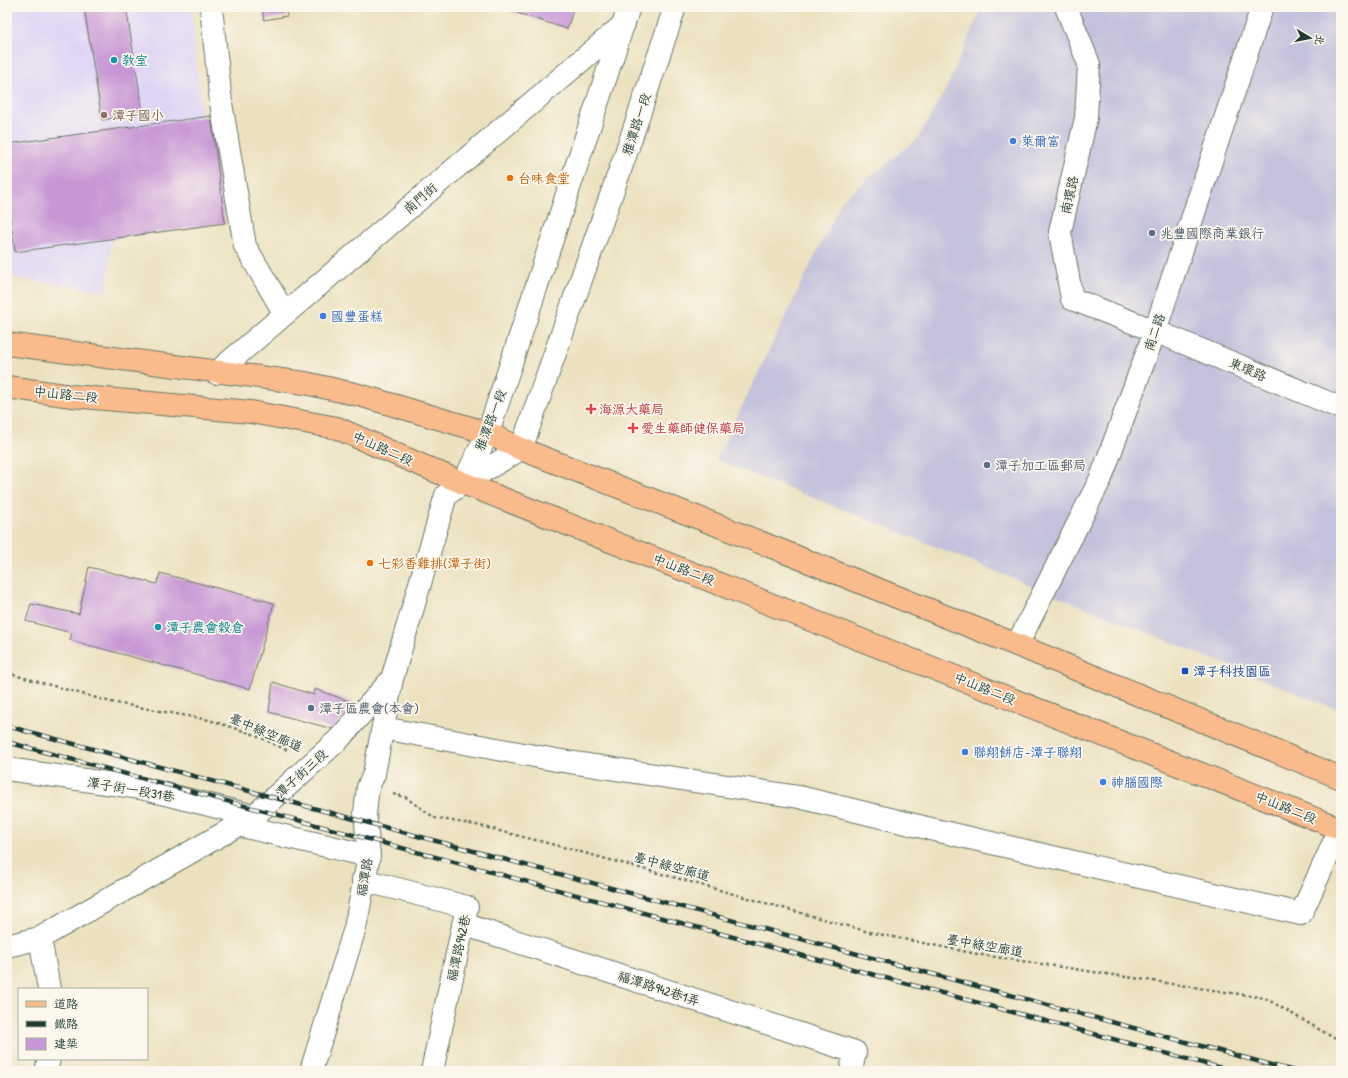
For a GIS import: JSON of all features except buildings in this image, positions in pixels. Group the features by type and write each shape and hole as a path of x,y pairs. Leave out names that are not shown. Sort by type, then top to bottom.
{"main road":[{"path":"7,344 305,383 359,395 488,433 521,448 1017,645 1341,778"},
{"name":"中山路二段","path":"7,388 72,396 250,412 337,428 463,483 1340,829"}],"street":[{"path":"212,7 221,103 244,246 285,314"},
{"name":"雅潭路一段","path":"463,483 521,448 625,156 675,7"},
{"name":"南環路","path":"1066,7 1089,64 1086,118 1060,232 1072,299 1155,331"},
{"name":"南二路","path":"1017,645 1101,478 1155,331 1262,7"},
{"name":"南門街","path":"216,372 285,314 626,15"},
{"name":"雅潭路一段","path":"463,483 488,433 626,15"},
{"name":"東環路","path":"1155,331 1341,408"},
{"name":"潭子街三段","path":"7,946 40,938 246,820 338,739 392,679 446,495 463,483"},
{"name":"福潭路","path":"311,1071 355,928 363,880 369,856 365,813 368,787 374,774 392,679"},
{"path":"383,728 556,760 799,797 942,832 1301,914 1340,829"},
{"name":"潭子街一段31巷","path":"7,769 141,788 369,856"},
{"name":"福潭路942巷","path":"363,880 467,907 462,924 432,1071"},
{"name":"福潭路942巷1弄","path":"462,924 853,1061"},
{"path":"40,938 49,988"},
{"path":"46,1071 49,1060"}],"path":[{"name":"臺中綠空廊道","path":"7,673 111,702 209,720 253,734 313,762"},
{"name":"臺中綠空廊道","path":"368,787 405,797 435,818 476,825 552,844 680,878 869,932 997,958 1265,998 1341,1042"}],"shaded area":[{"name":"潭子國小","path":"7,7 191,7 212,223 112,231 107,291 7,277"},
{"path":"982,7 1341,7 1341,711 872,521 716,460 842,200 918,138 945,91"}],"railway":[{"path":"7,726 1294,1071"},
{"path":"7,742 1232,1071"}],"place":[{"name":"教室","path":"114,60"},
{"name":"潭子國小","path":"104,115"},
{"name":"萊爾富","path":"1013,141"},
{"name":"台味食堂","path":"510,178"},
{"name":"兆豐國際商業銀行","path":"1152,233"},
{"name":"國豐蛋糕","path":"323,316"},
{"name":"海源大藥局","path":"591,409"},
{"name":"愛生藥師健保藥局","path":"633,428"},
{"name":"潭子加工區郵局","path":"987,465"},
{"name":"七彩香雞排(潭子街)","path":"370,563"},
{"name":"潭子農會穀倉","path":"158,627"},
{"name":"潭子科技園區","path":"1185,671"},
{"name":"潭子區農會(本會)","path":"311,708"},
{"name":"聯翔餅店-潭子聯翔","path":"965,752"},
{"name":"神腦國際","path":"1103,782"}]}
